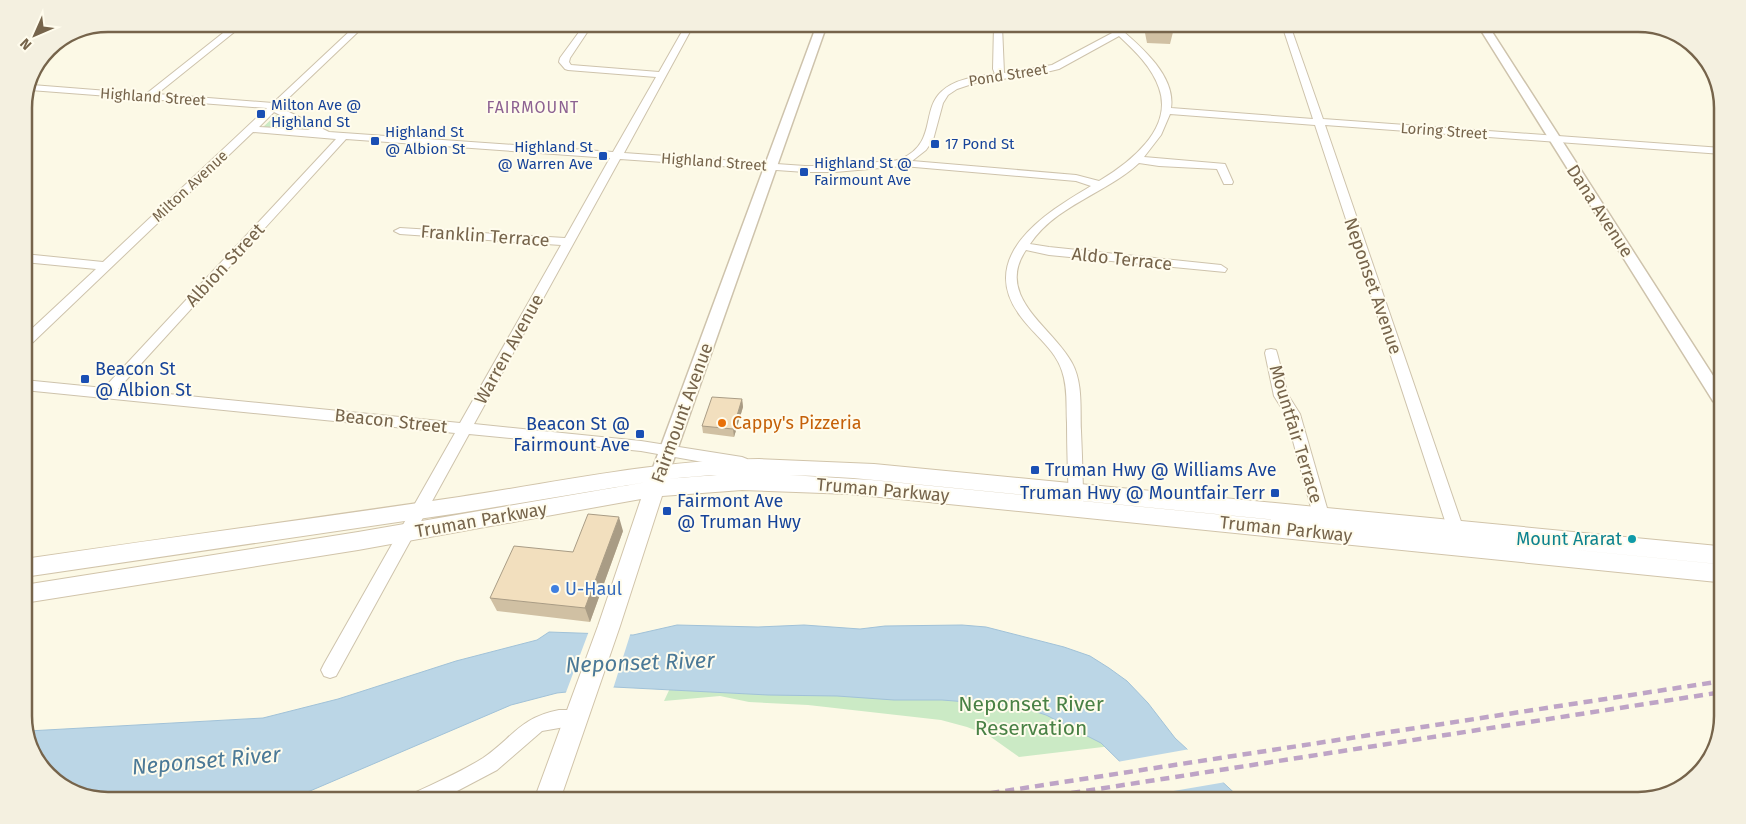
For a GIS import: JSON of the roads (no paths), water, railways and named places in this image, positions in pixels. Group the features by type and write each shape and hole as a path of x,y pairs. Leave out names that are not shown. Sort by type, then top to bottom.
{"main road":[{"name":"Truman Parkway","path":"33,567 419,510 657,482 757,466 808,467 874,472 1076,501 1458,537 1714,555"},
{"name":"Truman Parkway","path":"33,593 407,533 657,482 810,483 1321,515 1458,537 1714,573"},
{"name":"Fairmount Avenue","path":"551,792 657,482"},
{"path":"114,580 125,552"}],"street":[{"path":"148,96 231,32"},
{"name":"Milton Avenue","path":"33,334 354,32"},
{"path":"583,32 565,58 564,62 568,67 662,75"},
{"name":"Warren Avenue","path":"330,670 686,32"},
{"name":"Fairmount Avenue","path":"657,482 819,32"},
{"path":"998,32 998,69 1001,77"},
{"name":"Pond Street","path":"903,163 927,141 932,132 938,103 945,92 964,82 1056,68 1074,60 1114,32"},
{"path":"1076,501 1071,378 1058,351 1023,312 1012,290 1012,269 1024,246 1042,224 1137,159 1158,131 1167,111 1166,91 1158,75 1136,47 1118,32"},
{"name":"Neponset Avenue","path":"1288,32 1458,537"},
{"name":"Dana Avenue","path":"1487,32 1713,388"},
{"name":"Highland Street","path":"35,88 274,107 327,135"},
{"name":"Loring Street","path":"1167,111 1713,150"},
{"name":"Highland Street","path":"250,129 826,169 903,163 1076,178 1099,185"},
{"name":"Albion Street","path":"106,394 344,136"},
{"path":"1137,159 1159,163 1222,166 1228,182"},
{"name":"Franklin Terrace","path":"400,231 569,242"},
{"name":"Aldo Terrace","path":"1024,246 1049,251 1221,269"},
{"path":"33,259 105,266"},
{"name":"Mountfair Terrace","path":"1271,353 1281,396 1293,414 1321,515"},
{"name":"Beacon Street","path":"33,386 668,450 757,466"},
{"path":"437,792 488,766 536,724 578,711"}],"water":[{"name":"Neponset River","path":"677,625 758,627 804,625 860,629 885,626 962,625 986,627 1064,647 1090,656 1127,681 1148,703 1175,738 1233,792 1151,792 1101,743 1046,715 1018,706 942,700 894,700 614,687 557,693 511,705 307,792 108,792 94,790 79,786 62,776 43,754 34,731 263,718 338,699 456,661 537,640 549,632 633,635"}],"railway":[{"path":"998,792 1714,682"},
{"path":"1079,792 1714,693"}],"place":[{"name":"Milton Ave @ Highland St","path":"261,114"},
{"name":"Highland St @ Albion St","path":"375,141"},
{"name":"17 Pond St","path":"935,144"},
{"name":"Highland St @ Warren Ave","path":"603,156"},
{"name":"Highland St @ Fairmount Ave","path":"804,172"},
{"name":"Beacon St @ Albion St","path":"85,379"},
{"name":"Cappy's Pizzeria","path":"722,423"},
{"name":"Beacon St @ Fairmount Ave","path":"640,434"},
{"name":"Truman Hwy @ Williams Ave","path":"1035,470"},
{"name":"Truman Hwy @ Mountfair Terr","path":"1275,493"},
{"name":"Fairmont Ave @ Truman Hwy","path":"667,511"},
{"name":"Mount Ararat","path":"1632,539"},
{"name":"U-Haul","path":"555,589"}],"district":[{"name":"FAIRMOUNT","path":"533,107"}],"park label":[{"name":"Neponset River Reservation","path":"1031,716"}]}
